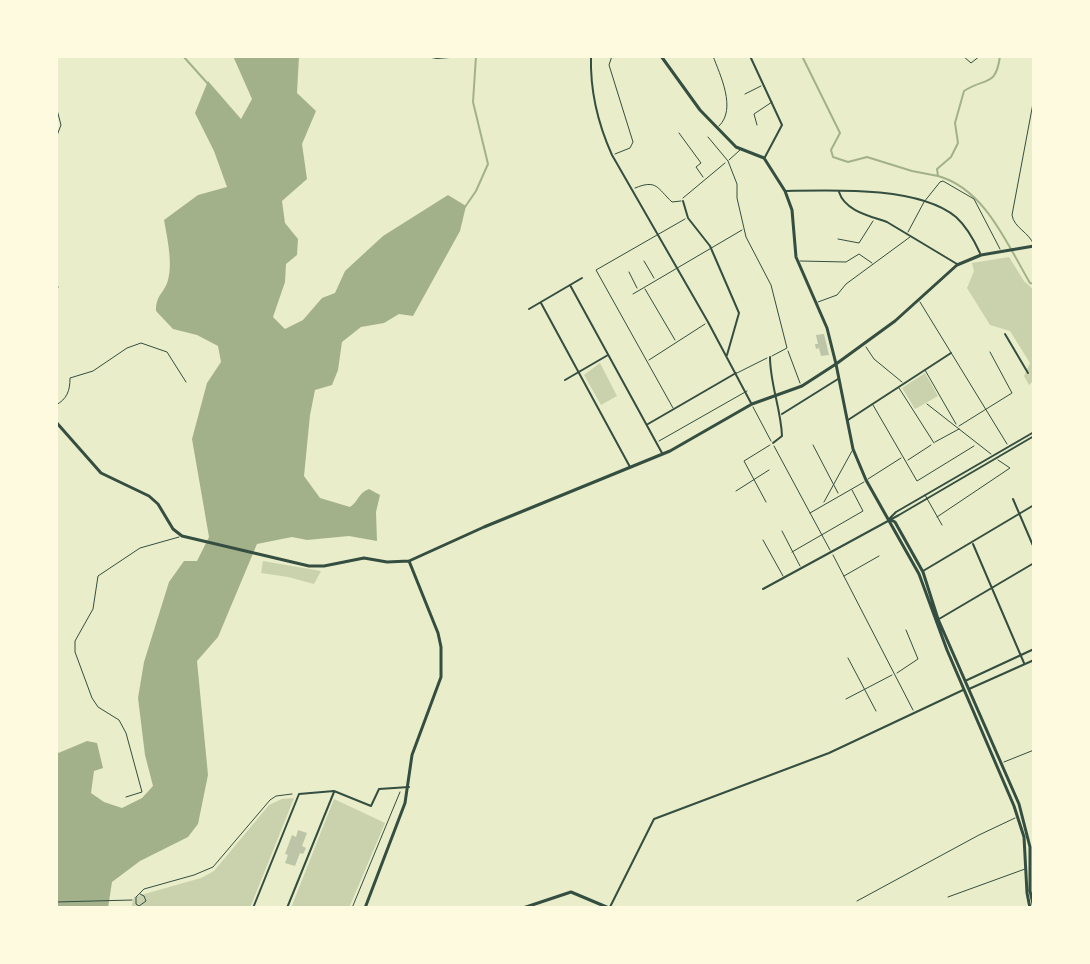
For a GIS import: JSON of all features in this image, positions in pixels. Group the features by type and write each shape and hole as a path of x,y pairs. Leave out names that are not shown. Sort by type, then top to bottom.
{"street":[{"path":"426,56 462,56"},
{"path":"591,56 594,100 612,155 752,404"},
{"path":"661,56 696,105 717,128 740,150 764,158 785,191 792,210 798,262 827,328 853,449 866,480 921,573 936,620 1000,764 1030,847 1032,908"},
{"path":"750,56 782,125 764,158"},
{"path":"838,190 846,205 887,222 956,261 957,265"},
{"path":"785,191 872,191 924,202 958,219 981,255"},
{"path":"683,201 688,218 710,246 739,313 727,356"},
{"path":"56,422 101,473 149,496 158,504 173,529 182,536 309,566 364,558 387,562 409,561 631,468 752,404 802,386 865,344 957,265 981,255 1034,246"},
{"path":"529,309 582,278"},
{"path":"570,285 662,454"},
{"path":"541,303 631,468"},
{"path":"1005,334 1028,373"},
{"path":"848,421 951,353"},
{"path":"565,380 609,354"},
{"path":"770,357 770,375 781,414 782,436 773,443"},
{"path":"647,424 737,373"},
{"path":"781,414 839,378"},
{"path":"926,497 1034,434"},
{"path":"763,589 1010,448"},
{"path":"1013,499 1034,548"},
{"path":"921,573 1034,505"},
{"path":"973,542 1025,664"},
{"path":"365,908 409,787 412,755 439,687 442,667 438,633 409,561"},
{"path":"936,620 1034,563"},
{"path":"936,620 966,689"},
{"path":"964,681 1034,649"},
{"path":"523,908 571,892 609,908 654,819 829,753 1034,660"},
{"path":"253,908 299,794 334,791 371,806 379,789 409,787"},
{"path":"287,908 334,791"},
{"path":"1020,816 1032,908"}],"lane":[{"path":"612,56 609,65 633,142 630,148 612,155"},
{"path":"713,56 726,96 726,118 717,128"},
{"path":"963,56 971,63 980,56"},
{"path":"745,94 764,85"},
{"path":"1034,98 1012,215 1013,221 1034,246"},
{"path":"757,125 754,114 772,102"},
{"path":"56,106 61,125 56,138"},
{"path":"679,133 701,163 696,167 705,179"},
{"path":"708,137 728,161 737,184 744,229 758,264 771,285 787,348 802,386"},
{"path":"633,189 648,183 657,186 672,202 683,201 685,195 740,150"},
{"path":"816,302 837,295 846,284 911,238 908,232 924,202 940,182 970,195 1002,252"},
{"path":"673,408 596,270 688,218"},
{"path":"838,239 859,243 874,219"},
{"path":"633,294 710,246 744,229"},
{"path":"798,262 846,262 859,254 874,265"},
{"path":"644,261 655,280"},
{"path":"629,272 639,290"},
{"path":"56,281 56,291"},
{"path":"644,287 676,342"},
{"path":"919,300 1010,448"},
{"path":"646,361 708,322"},
{"path":"56,405 69,392 70,378 93,371 127,348 141,343 167,352 186,382"},
{"path":"865,344 874,359 904,384"},
{"path":"737,373 787,348"},
{"path":"906,461 1012,393 990,352"},
{"path":"925,370 958,428"},
{"path":"899,387 934,443"},
{"path":"657,443 747,391"},
{"path":"752,404 914,712"},
{"path":"873,404 917,481 977,444"},
{"path":"927,404 1010,468 937,517"},
{"path":"766,502 744,461 773,443"},
{"path":"813,445 840,495"},
{"path":"823,504 853,449"},
{"path":"809,513 903,456"},
{"path":"736,491 769,470"},
{"path":"792,552 863,511 851,489"},
{"path":"926,497 942,525"},
{"path":"782,531 801,568"},
{"path":"126,797 142,792 126,733 119,720 98,707 88,691 80,670 75,641 93,609 98,576 140,548 182,536"},
{"path":"763,540 784,577"},
{"path":"844,576 879,556"},
{"path":"846,699 917,662 906,630"},
{"path":"848,658 876,711"},
{"path":"1000,764 1034,750"},
{"path":"857,901 1020,816"},
{"path":"948,897 1026,869"}],"path":[{"path":"352,908 402,787"},
{"path":"56,902 133,900 144,889 213,867 270,800 287,793 299,794"},
{"path":"133,900 139,906 145,904 144,896 140,894"}],"shaded area":[{"path":"233,56 299,56 297,93 316,111 302,144 307,179 282,201 285,223 298,239 297,255 286,264 285,282 273,317 285,329 303,320 322,298 335,293 345,271 383,236 448,195 466,206 460,231 413,316 399,314 384,323 361,327 342,342 338,370 332,385 315,390 304,476 320,498 350,507 369,489 380,495 376,512 377,541 349,536 307,540 292,537 257,544 218,637 197,661 208,775 198,824 188,837 140,861 112,882 108,908 56,908 56,754 87,741 97,743 103,768 94,771 91,793 104,802 122,808 142,798 153,786 145,755 138,698 144,662 169,582 184,561 197,561 209,537 192,439 207,383 221,362 218,346 197,335 173,329 156,311 170,266 164,220 198,195 227,187 195,113 208,81 241,119 252,99"},
{"path":"1009,257 1024,281 1034,290 1034,380 1029,385 1024,376 1030,363 1010,331 990,325 967,288 974,271 972,263"},
{"path":"600,363 617,396 601,405 584,375"},
{"path":"925,373 938,396 915,409 902,388"},
{"path":"263,561 321,571 314,584 261,573"},
{"path":"294,798 250,908 131,908 134,897 201,878 214,871 269,805"},
{"path":"334,799 385,823 349,908 291,908"}],"building":[{"path":"824,334 829,355 821,356 819,348 816,349 816,335"},
{"path":"298,830 307,833 302,846 306,848 303,854 300,853 295,866 285,863 288,855 285,854 292,835 296,837"}],"waterway":[{"path":"183,56 209,85"},
{"path":"465,207 488,164 473,102 476,56"},
{"path":"802,56 840,133 831,150 833,157 848,162 867,157 938,176"},
{"path":"1000,56 993,77 964,91 955,123 958,143 951,157 937,169 938,176 955,183 982,205 1030,283 1034,284"}]}
